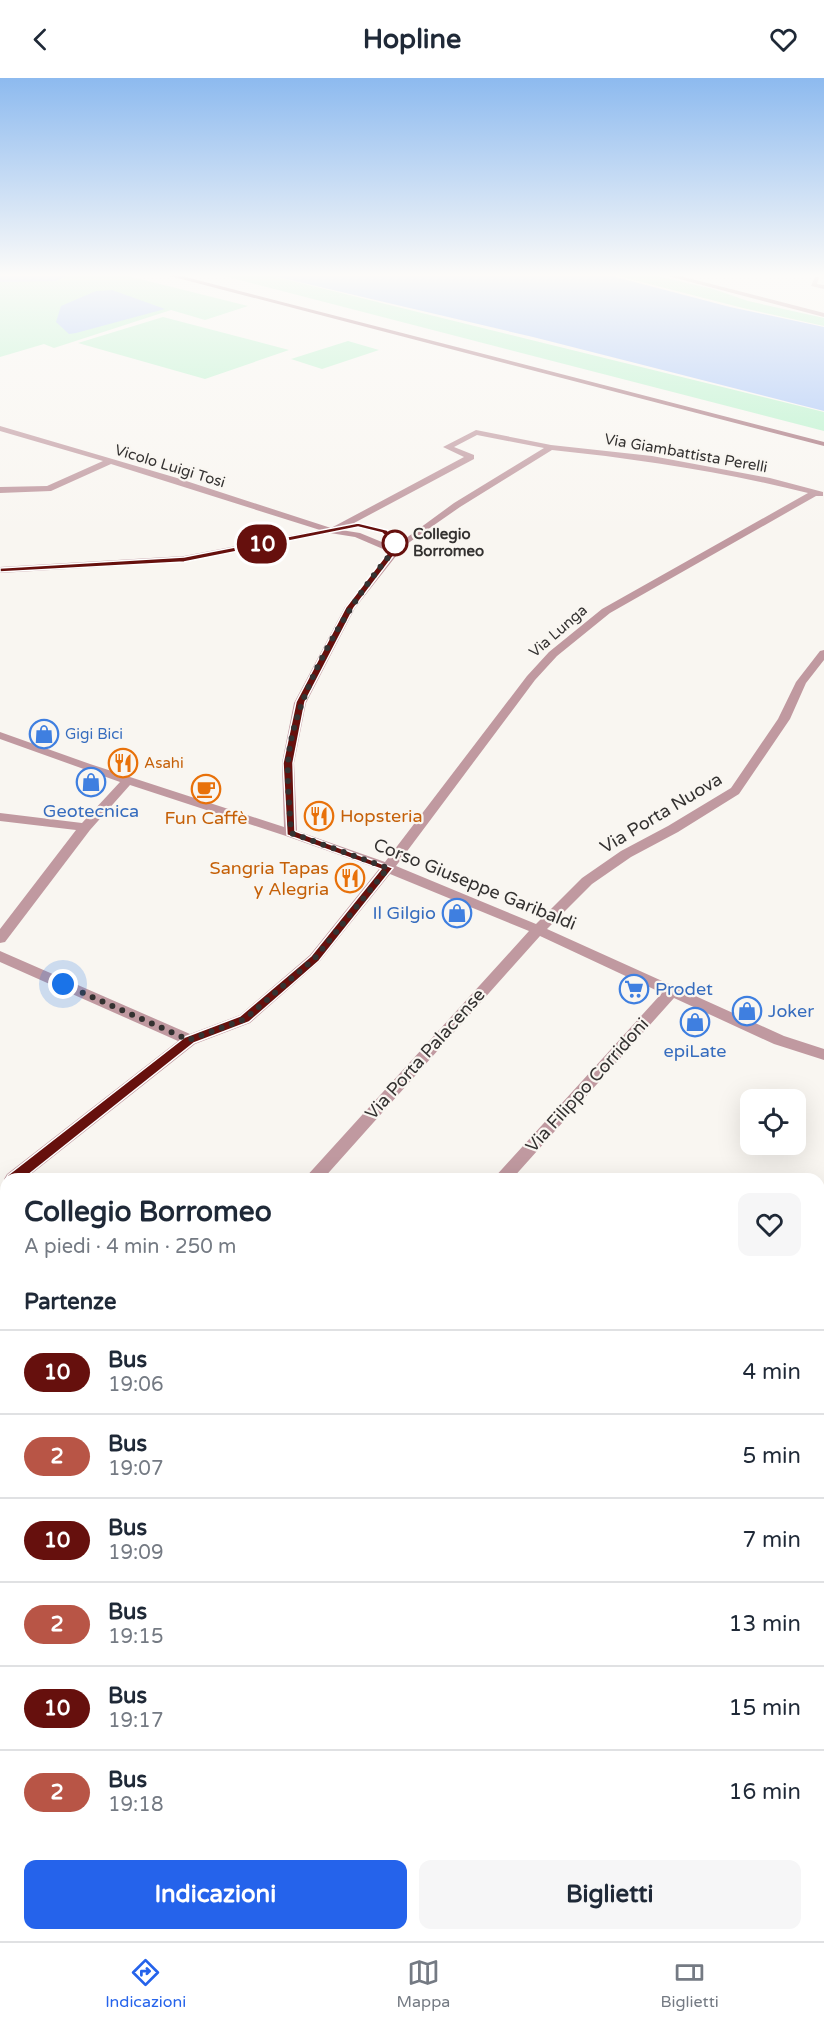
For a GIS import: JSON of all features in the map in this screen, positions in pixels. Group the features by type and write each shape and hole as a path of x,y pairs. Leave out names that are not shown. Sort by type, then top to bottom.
{"main road":[{"path":"504,362 824,444"}],"street":[{"name":"Vicolo Luigi Tosi","path":"0,428 332,531 357,535 394,550"},
{"name":"Via Giambattista Perelli","path":"332,531 471,457 447,447 476,432 551,447 652,458 770,481 820,494"},
{"path":"291,833 288,763 300,702 350,607 394,550 457,505 551,447"},
{"path":"0,490 48,489 110,461"},
{"name":"Via Lunga","path":"21,1173 189,1040 245,1019 306,966 423,824 531,678 553,654 606,611 820,494"},
{"path":"0,570 184,559 332,531"},
{"name":"Via Porta Nuova","path":"538,930 587,881 626,854 673,829 735,791 784,719 801,682 824,653"},
{"name":"Corso Giuseppe Garibaldi","path":"0,735 127,781 291,833 388,868 538,930 779,1040 824,1055"},
{"path":"0,939 85,827 127,781"},
{"path":"0,817 85,827"},
{"name":"Via Porta Palacense","path":"318,1173 538,930"},
{"path":"0,956 189,1040"},
{"name":"Via Filippo Corridoni","path":"507,1173 672,992"}],"green space":[{"path":"145,362 254,362 205,379"},
{"path":"300,362 343,362 322,369"},
{"path":"557,362 621,362 824,412 824,431"}],"water":[{"path":"631,362 824,362 824,411"}],"bus line":[{"name":"10","path":"0,570 184,559 358,525 385,531 395,543 394,550 350,607 300,702 288,763 291,833 388,868 315,958 245,1019 189,1040 22,1173"}],"place":[{"name":"Collegio Borromeo","path":"395,543"},
{"name":"Gigi Bici","path":"44,734"},
{"name":"Asahi","path":"123,763"},
{"name":"Geotecnica","path":"91,782"},
{"name":"Fun Caffè","path":"206,789"},
{"name":"Hopsteria","path":"319,816"},
{"name":"Sangria Tapas y Alegria","path":"350,878"},
{"name":"Il Gilgio","path":"457,913"},
{"name":"Prodet","path":"634,989"},
{"name":"Joker","path":"747,1011"},
{"name":"epiLate","path":"695,1022"}],"route":[{"path":"63,984 189,1040 245,1019 315,958 388,868 291,833 288,763 300,702 350,607 400,544 395,543"}]}
